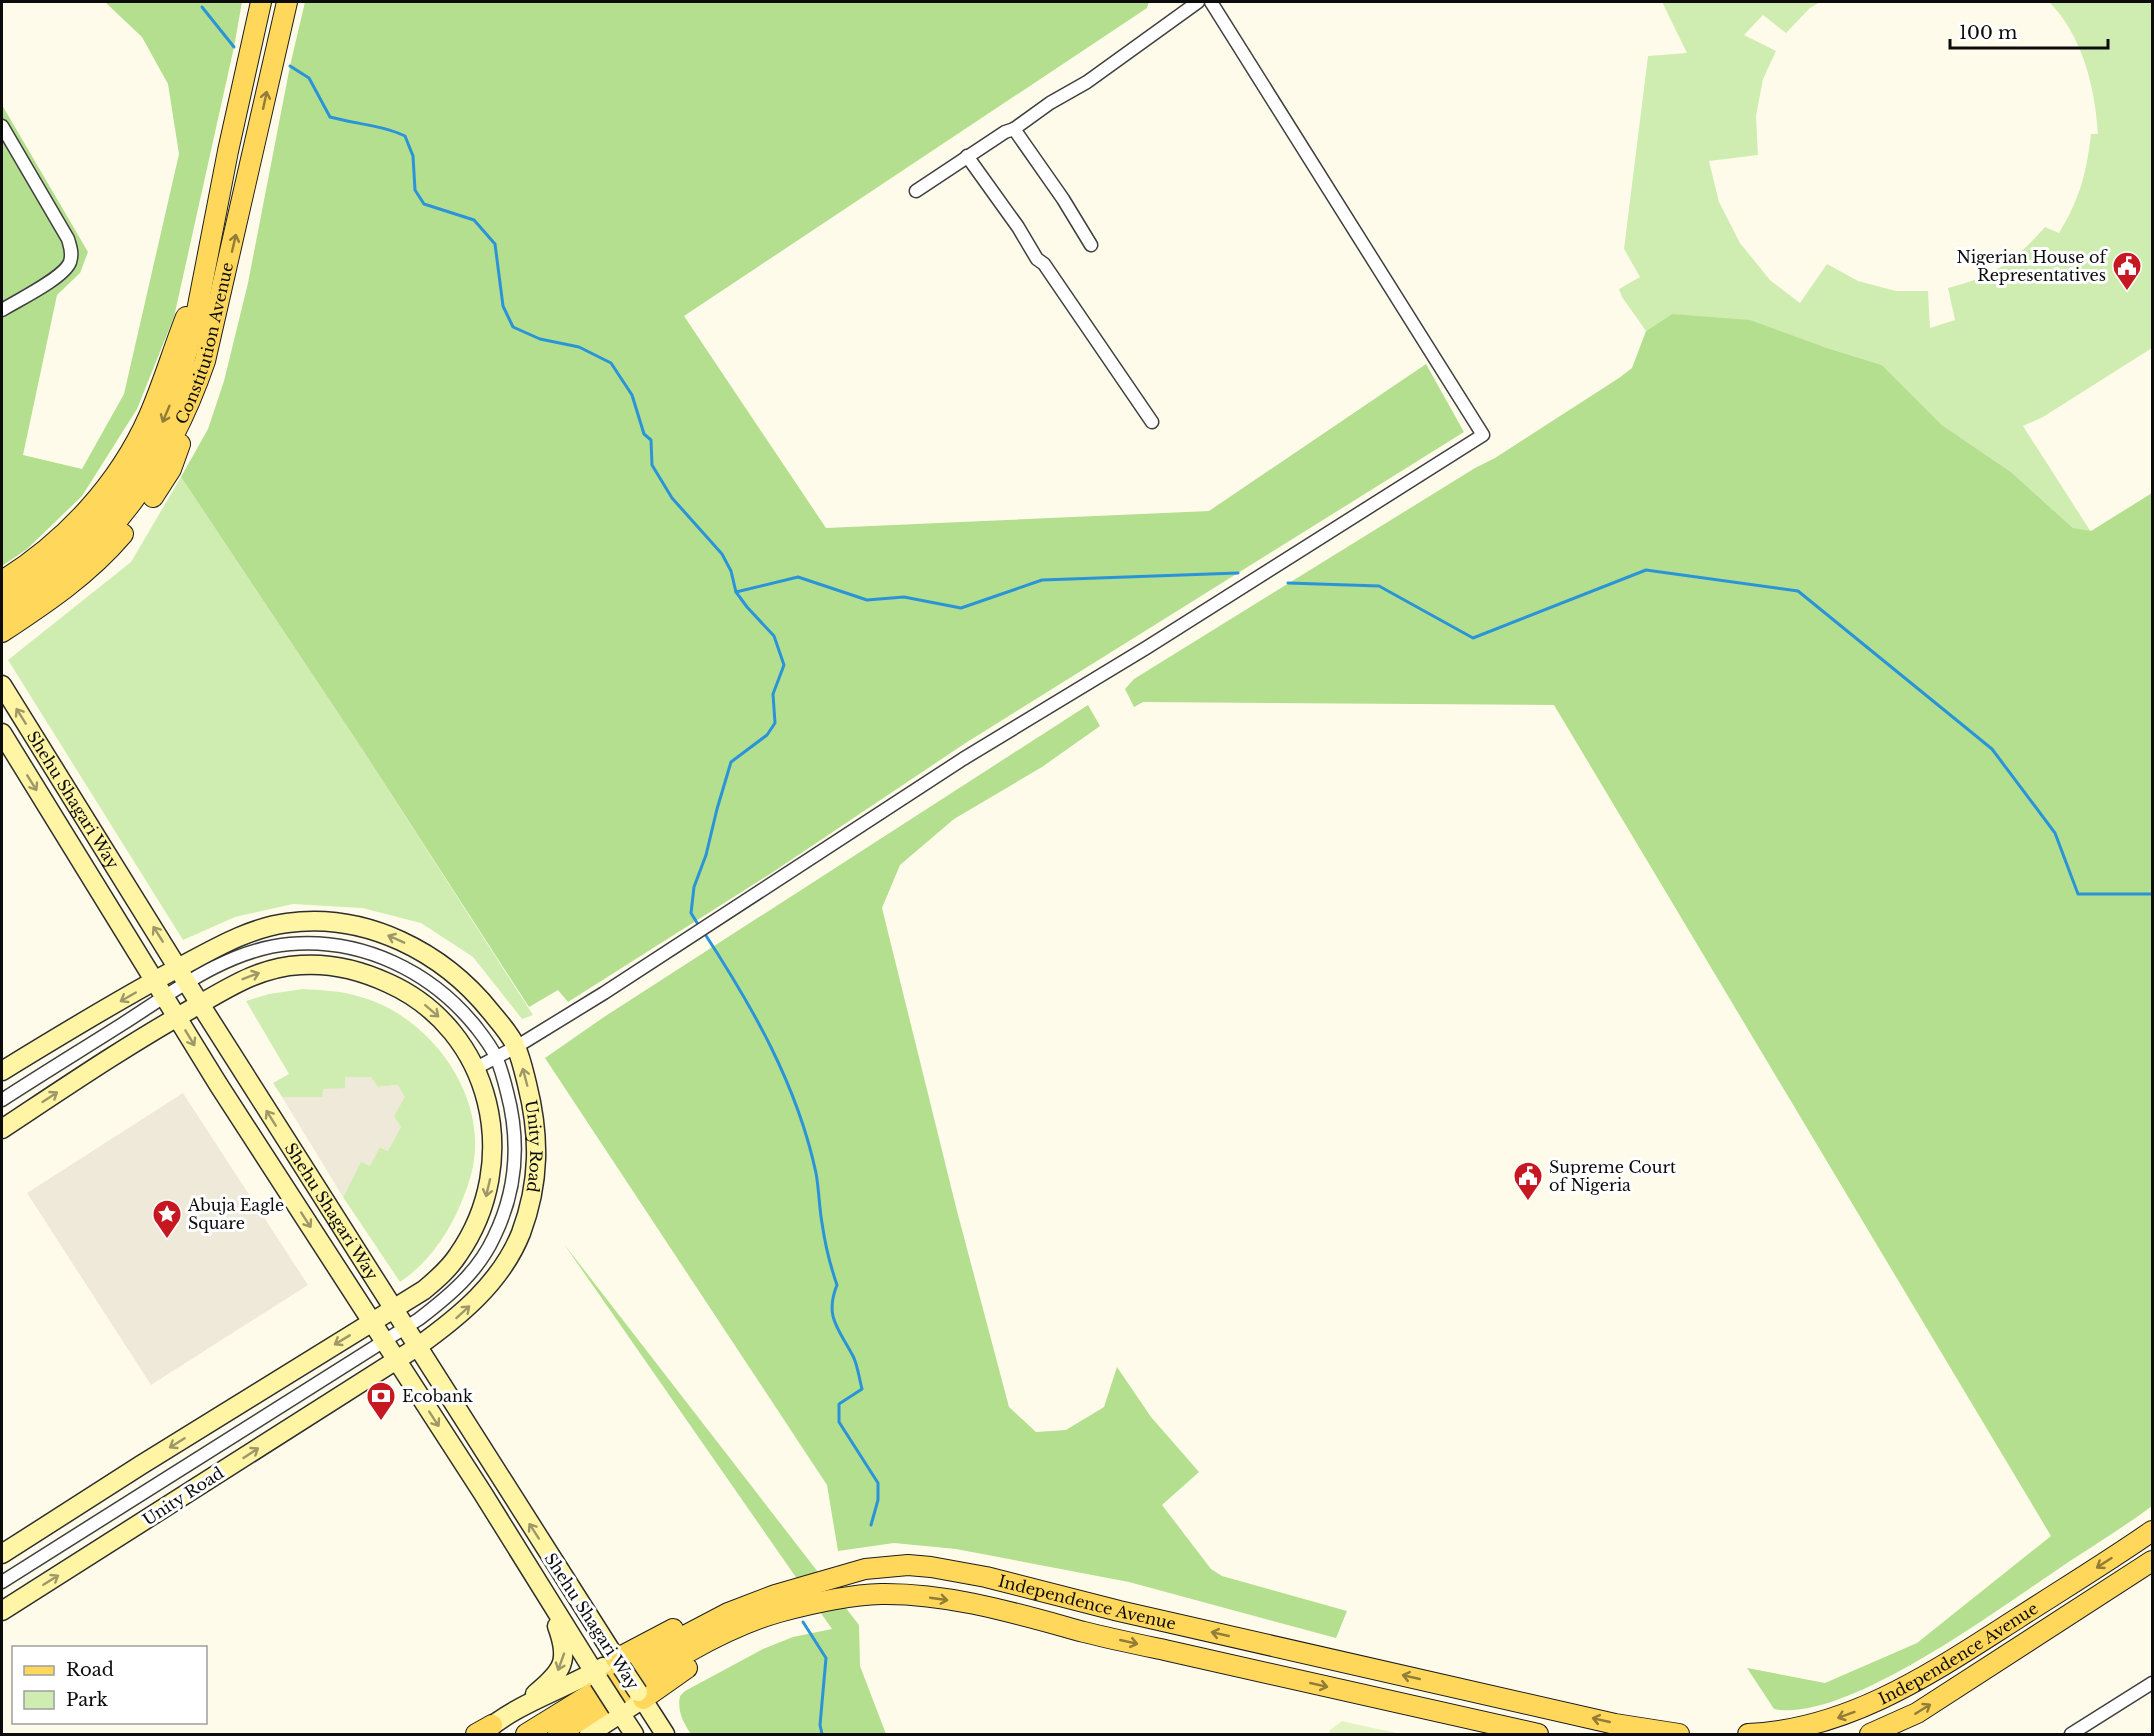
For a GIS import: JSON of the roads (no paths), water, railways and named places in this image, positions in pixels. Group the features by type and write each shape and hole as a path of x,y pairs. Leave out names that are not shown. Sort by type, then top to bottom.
{"main road":[{"name":"Constitution Avenue","path":"2,600 71,546 120,491 142,458 165,415 183,366 195,321 228,151 261,2"},
{"name":"Constitution Avenue","path":"2,617 77,562 119,519 142,491 192,401 206,361 288,2"},
{"path":"2,581 34,559 73,525 119,470 148,418 188,312 205,277"},
{"path":"2,632 68,587 98,562 144,510 171,469 184,434 192,401"},
{"name":"Independence Avenue","path":"1748,1734 1766,1734 1824,1722 1856,1711 1896,1692 1990,1636 2152,1531"},
{"name":"Independence Avenue","path":"1870,1734 1917,1713 2152,1561"},
{"name":"Independence Avenue","path":"526,1734 688,1634 728,1613 775,1595 865,1569 908,1565 986,1577 1131,1613 1615,1724 1679,1734"},
{"path":"619,1664 712,1608 764,1585 813,1573 865,1569"},
{"path":"640,1696 713,1652 754,1632 881,1594"},
{"name":"Independence Avenue","path":"558,1734 671,1664 746,1623 778,1612 814,1604 881,1594 977,1604 1099,1636 1538,1734"}],"street":[{"path":"916,191 967,156 1005,132 1014,129 1050,103 1087,82 1198,2"},
{"path":"476,1068 516,1047 624,981 1007,731 1146,648 1483,435 1211,2"},
{"path":"2,126 68,239 72,251 70,263 57,276 2,310"},
{"path":"1014,129 1063,199 1091,245"},
{"path":"967,156 1152,422"},
{"name":"Shehu Shagari Way","path":"2,685 393,1311 665,1734"},
{"name":"Shehu Shagari Way","path":"2,733 218,1084 395,1361 482,1492 552,1607 634,1734"},
{"name":"Unity Road","path":"2,1100 183,975 205,953 258,929 286,923 313,921 342,923 396,938 423,952 452,973 480,998 516,1047 535,1118 537,1139 534,1185 520,1234 509,1256 482,1294 461,1315 417,1347 2,1611"},
{"name":"Unity Road","path":"2,1582 442,1302 466,1280 481,1261 494,1237 510,1193 516,1137 509,1101 496,1057 465,1013 440,990 414,972 388,959 356,949 316,943 288,944 262,949 183,975"},
{"path":"2,1129 177,1017 244,979 272,968 301,965 338,966 370,974 402,989 426,1005 447,1024 476,1068 493,1128 493,1150 487,1195 471,1233 443,1274 393,1311 141,1465 2,1554"},
{"name":"Unity Road","path":"2,1071 160,989"},
{"path":"513,1713 550,1682 562,1664 563,1640 552,1607"},
{"path":"483,1731 513,1713 619,1664"},
{"path":"2071,1734 2152,1683"},
{"path":"589,1734 640,1696"}],"waterway":[{"path":"202,7 234,47"},
{"path":"290,66 309,78 330,117 378,127 405,136 413,156 415,190 424,204 474,220 495,244 503,306 513,327 540,339 579,347 611,363 632,395 644,434 651,440 652,465 672,498 722,554 731,571 736,592 774,636 784,665 773,694 775,723 767,735 731,762 706,855 694,887 691,913 699,926"},
{"path":"1288,583 1379,586 1473,638 1646,570 1798,591 1992,749 2055,833 2078,894 2152,894"},
{"path":"736,592 798,577 867,600 904,597 961,608 1042,580 1238,573"},
{"path":"703,931 739,988 771,1047 785,1077 808,1140 816,1173 825,1239 837,1285 833,1296 833,1314 838,1330 855,1360 862,1389 839,1404 839,1422 878,1483 878,1500 871,1525"},
{"path":"803,1622 826,1658 820,1725 822,1734"}],"place":[{"name":"Nigerian House of Representatives","path":"2127,292"},
{"name":"Supreme Court of Nigeria","path":"1528,1202"},
{"name":"Abuja Eagle Square","path":"167,1240"},
{"name":"Ecobank","path":"381,1422"}]}
